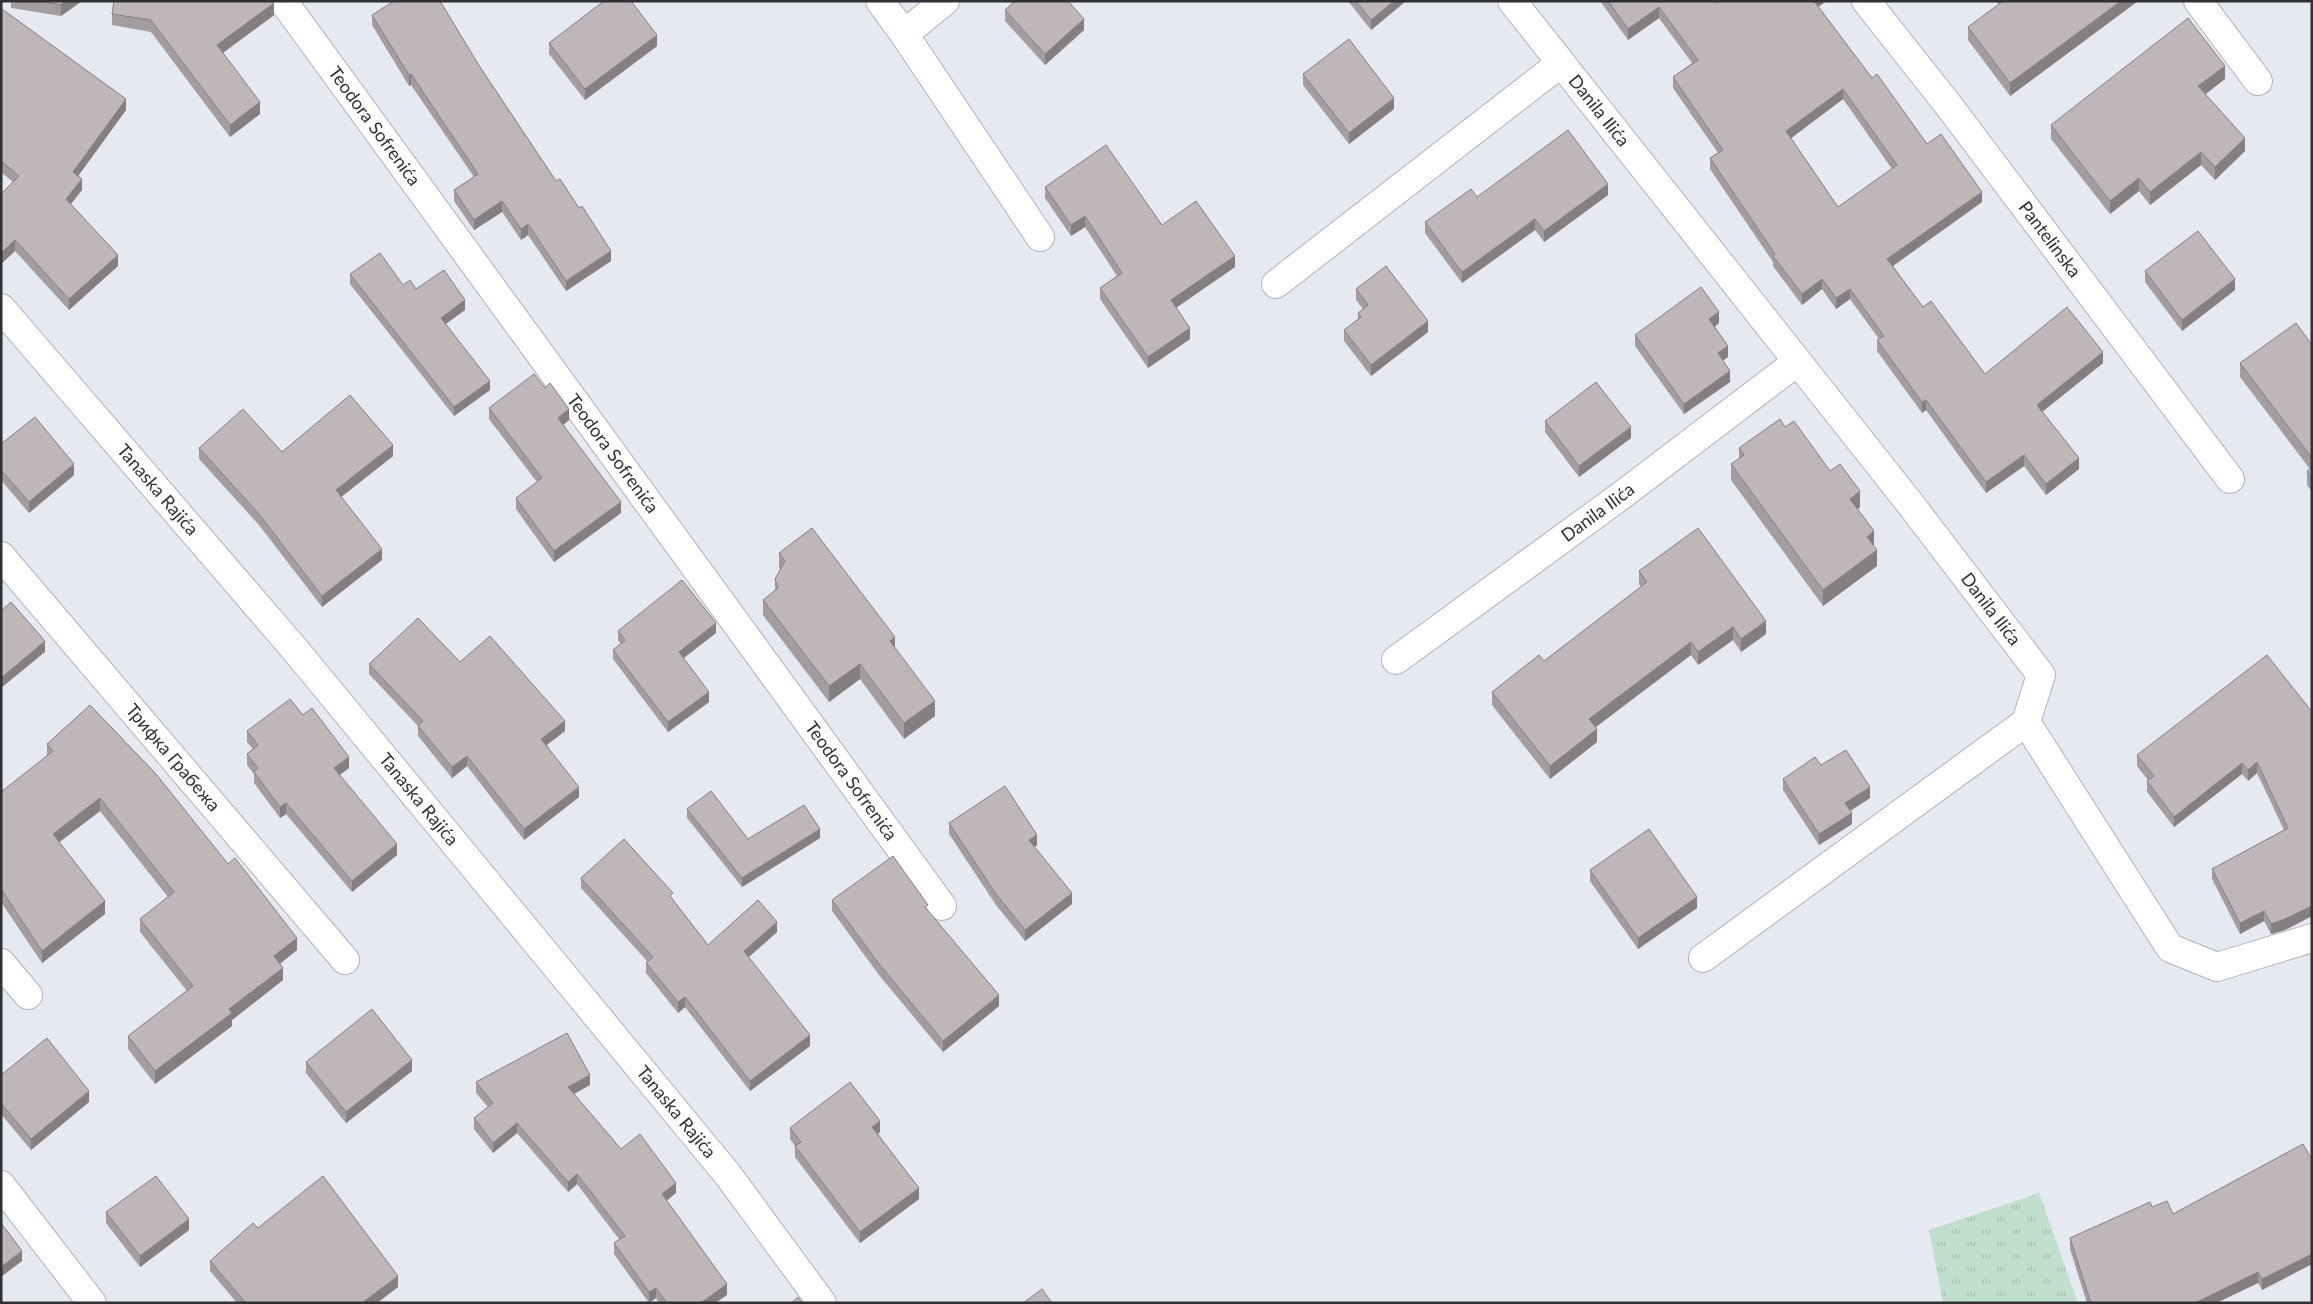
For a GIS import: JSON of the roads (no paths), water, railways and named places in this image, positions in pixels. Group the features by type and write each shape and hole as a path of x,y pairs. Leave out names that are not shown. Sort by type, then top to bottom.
{"street":[{"name":"Teodora Sofrenića","path":"283,1 942,906"},
{"path":"880,1 1040,237"},
{"path":"904,34 945,1"},
{"name":"Danila Ilića","path":"1512,1 1908,501 2041,675 2026,722"},
{"name":"Pantelinska","path":"1866,1 1955,114 2230,479"},
{"path":"2198,1 2258,81"},
{"path":"1276,284 1561,63"},
{"name":"Tanaska Rajića","path":"1,308 297,652 728,1175 822,1303"},
{"name":"Danila Ilića","path":"1396,660 1618,498 1797,362"},
{"name":"Трифка Грабежа","path":"1,556 344,960"},
{"path":"1702,958 2026,722 2170,948 2217,967 2312,938"},
{"path":"1,963 28,995"},
{"path":"1,1185 92,1303"}]}
